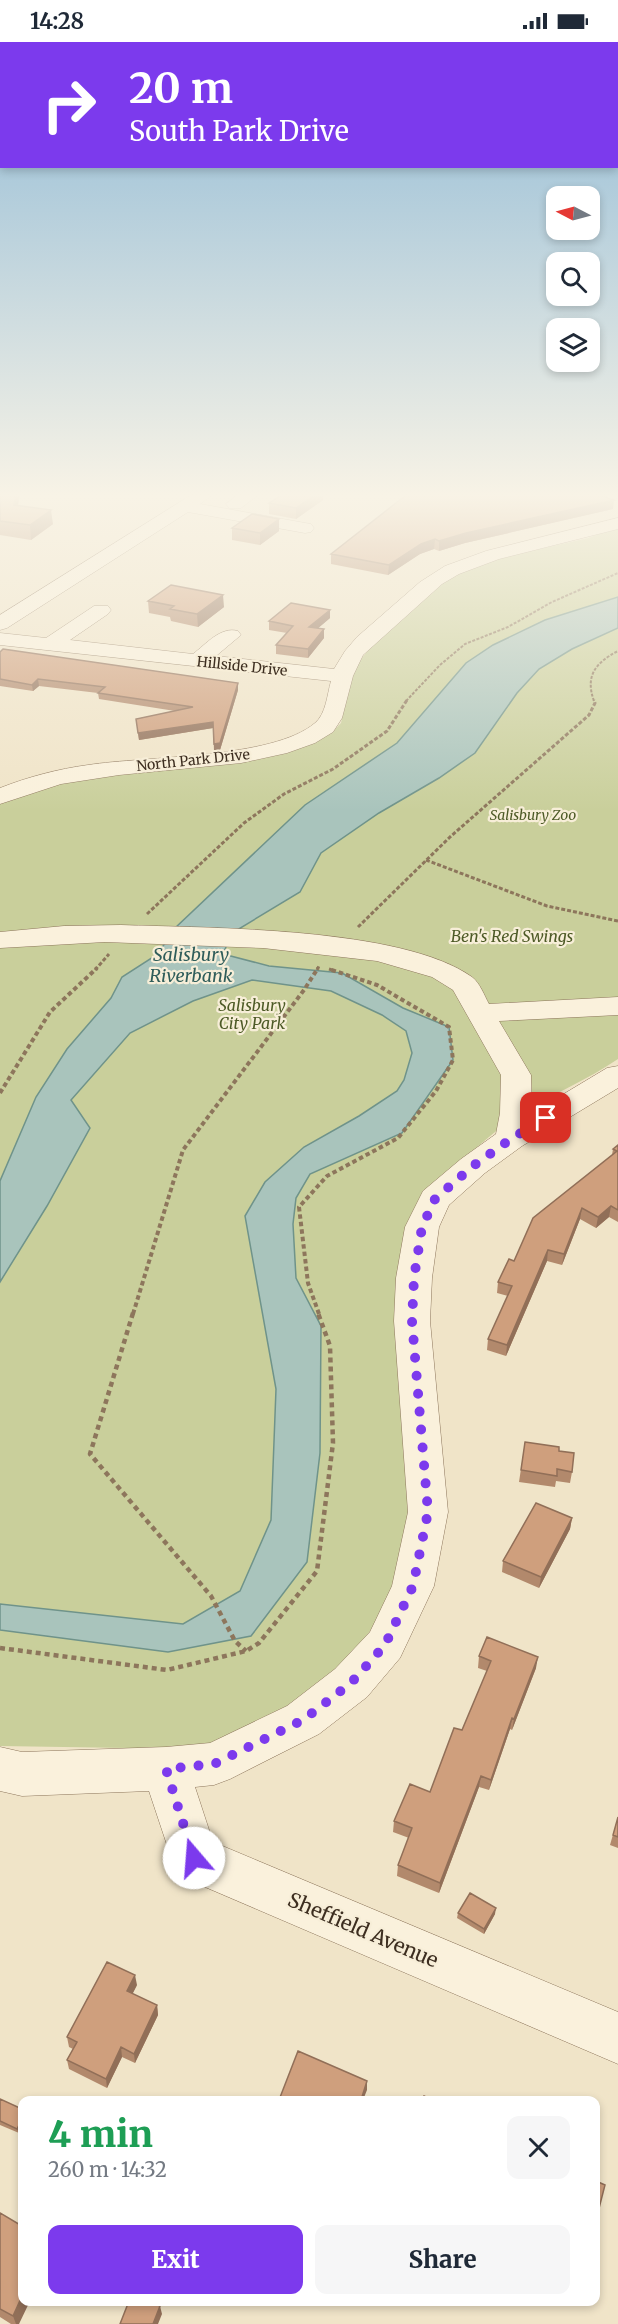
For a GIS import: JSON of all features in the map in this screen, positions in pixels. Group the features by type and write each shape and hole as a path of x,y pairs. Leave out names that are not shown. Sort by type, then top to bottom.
{"street":[{"path":"0,624 37,598"},
{"name":"North Park Drive","path":"0,797 57,777 107,768 220,759 267,751 316,734 329,724 338,702 341,676 352,655 415,598"},
{"path":"49,645 101,610"},
{"path":"197,661 231,635"},
{"name":"Hillside Drive","path":"0,639 341,676"},
{"path":"0,940 74,934 126,934 338,946 427,965 453,975 464,985 516,1076 516,1113 511,1139"},
{"path":"480,1013 618,1006"},
{"path":"0,1769 22,1774 166,1769 214,1764 303,1720 351,1683 385,1645 413,1586 428,1512 412,1321 414,1278 422,1227 435,1199 473,1166 511,1139 618,1076"},
{"name":"Sheffield Avenue","path":"166,1769 194,1858 618,2038"}],"path":[{"path":"0,1093 50,1012 90,976 126,934 244,823 284,794 333,769 387,731 405,702 440,665 465,644 508,627 560,598"},
{"path":"358,927 426,860 589,715 595,703 588,687 589,676 602,659 618,651"},
{"path":"426,860 547,906 618,921"},
{"path":"0,1648 166,1670 246,1651 259,1644 316,1571 333,1443 330,1346 308,1283 299,1207 327,1176 398,1138 436,1091 453,1060 449,1027 377,986 318,966 304,990 183,1150 90,1454 211,1596 235,1641 246,1651"}],"green space":[{"name":"Salisbury City Park","path":"425,598 618,598 618,1059 509,1121 473,1151 428,1194 417,1515 386,1606 349,1664 310,1696 233,1738 191,1749 0,1746 0,803 63,782 166,769 334,730 341,723 350,679 357,664 374,643"}],"water":[{"name":"Salisbury Riverbank","path":"618,598 618,628 572,649 539,669 517,693 475,753 439,778 379,813 321,853 300,892 232,933 223,954 269,966 342,973 403,1008 449,1027 453,1060 402,1133 310,1174 296,1198 293,1224 296,1278 321,1326 320,1453 307,1562 251,1636 168,1652 0,1630 0,1604 183,1624 240,1591 271,1520 276,1389 245,1216 265,1182 304,1147 359,1116 397,1091 404,1080 412,1053 406,1031 382,1015 331,991 252,980 193,1001 130,1033 71,1100 90,1128 47,1206 0,1282 0,1181 36,1097 67,1049 111,998 122,977 158,954 174,929 305,805 397,743 466,663 493,645 545,620"}],"building":[{"path":"152,598 218,598 197,614 170,609 174,606 148,601"},
{"path":"291,603 330,610 309,627 324,629 308,649 276,645 293,626 269,621"},
{"path":"3,649 238,683 220,743 214,744 213,722 138,733 136,719 193,707 98,693 105,687 38,679 32,685 0,679 0,652"},
{"path":"618,1145 618,1210 611,1206 598,1217 582,1208 564,1254 548,1250 507,1345 488,1339 512,1286 498,1282 509,1259 514,1261 533,1218 617,1151 613,1149"},
{"path":"525,1442 559,1447 559,1451 574,1453 572,1472 557,1469 557,1476 521,1470"},
{"path":"536,1503 572,1518 541,1577 503,1561"},
{"path":"487,1637 538,1657 514,1719 512,1718 491,1780 481,1776 440,1883 398,1865 412,1828 394,1821 410,1784 430,1792 454,1728 462,1730 491,1661 479,1656"},
{"path":"618,1817 618,1837 613,1835"},
{"path":"470,1893 496,1908 484,1929 458,1913"},
{"path":"107,1962 135,1975 127,1991 157,2005 134,2054 121,2047 106,2079 67,2060 77,2042 67,2037"},
{"path":"298,2051 367,2081 362,2096 281,2096"},
{"path":"0,2099 18,2107 17,2129 0,2121"},
{"path":"600,2183 605,2185 600,2204"},
{"path":"0,2213 18,2224 18,2305 13,2316 0,2309"},
{"path":"127,2306 160,2306 153,2324 120,2324"}],"route":[{"path":"194,1858 166,1769 214,1764 303,1720 351,1683 385,1645 413,1586 428,1512 412,1321 414,1278 422,1227 435,1199 473,1166 546,1118"}],"park label":[{"name":"Salisbury Zoo","path":"533,815"},
{"name":"Ben's Red Swings","path":"512,936"}]}
